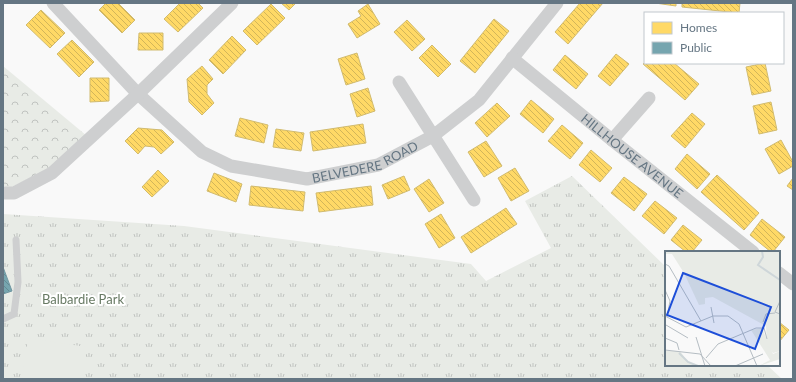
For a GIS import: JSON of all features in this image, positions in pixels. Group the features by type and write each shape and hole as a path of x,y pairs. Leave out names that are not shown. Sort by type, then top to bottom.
{"street":[{"name":"BELVEDERE ROAD","path":"53,3 138,94 202,152 231,166 307,179 378,166 433,136 479,100 557,3"},
{"path":"3,193 14,193 52,173 138,94 232,3"},
{"name":"HILLHOUSE AVENUE","path":"512,58 752,251"},
{"path":"399,82 474,200"},
{"path":"612,140 649,98"},
{"path":"780,274 793,284"}],"lane":[{"path":"3,319 14,314 18,282 16,240"}],"green space":[{"path":"3,66 87,136 61,162 8,189 3,185"},
{"name":"Balbardie Park","path":"572,176 665,266 665,366 768,366 782,379 3,379 3,214 184,226 471,264 486,281 551,248 525,201"},
{"path":"28,338 87,347 82,379 22,379"}],"building: Homes":[{"path":"106,3 118,3 135,20 122,33 99,10"},
{"path":"180,3 198,3 203,8 178,32 164,19"},
{"path":"281,3 296,3 289,10"},
{"path":"580,3 603,3 568,44 555,32"},
{"path":"655,3 676,3 676,6"},
{"path":"682,3 740,3 739,12 682,7"},
{"path":"271,4 285,18 257,45 243,31"},
{"path":"368,4 380,24 357,38 348,24 361,16 358,11"},
{"path":"41,10 65,33 50,48 26,25"},
{"path":"494,19 509,31 475,73 460,61"},
{"path":"407,20 425,39 412,51 394,32"},
{"path":"139,33 163,33 163,50 138,50"},
{"path":"232,36 246,50 223,74 209,60"},
{"path":"72,40 94,62 79,77 57,54"},
{"path":"432,45 451,64 438,77 419,58"},
{"path":"357,53 365,79 346,85 338,59"},
{"path":"616,54 629,64 610,86 598,76"},
{"path":"565,55 588,74 576,89 553,70"},
{"path":"643,64 675,64 699,84 685,100"},
{"path":"765,64 771,91 752,95 746,67"},
{"path":"202,66 213,79 207,85 207,94 214,103 202,115 189,102 187,79"},
{"path":"90,78 109,78 109,101 90,102"},
{"path":"368,88 375,111 357,117 350,94"},
{"path":"531,100 554,119 543,133 520,114"},
{"path":"771,102 777,130 759,134 753,106"},
{"path":"497,103 510,116 487,137 475,123"},
{"path":"692,113 705,124 685,148 671,136"},
{"path":"240,118 268,125 264,143 235,136"},
{"path":"363,124 366,143 313,151 310,132"},
{"path":"562,125 583,143 570,159 548,141"},
{"path":"138,128 162,130 174,142 161,154 154,147 145,146 138,154 125,141"},
{"path":"276,129 304,133 301,151 273,147"},
{"path":"781,140 793,162 793,166 779,174 765,149"},
{"path":"486,141 502,166 484,177 468,152"},
{"path":"591,150 612,168 600,182 579,165"},
{"path":"687,154 710,174 697,189 675,169"},
{"path":"515,168 529,191 511,201 498,178"},
{"path":"158,170 169,181 152,197 142,187"},
{"path":"214,173 242,184 236,202 207,191"},
{"path":"717,175 759,213 744,230 701,192"},
{"path":"404,176 410,190 388,199 382,185"},
{"path":"624,177 647,194 634,211 611,193"},
{"path":"793,178 793,190 787,186"},
{"path":"429,179 444,203 429,212 414,189"},
{"path":"251,186 305,192 303,211 249,205"},
{"path":"371,186 373,205 319,212 316,193"},
{"path":"655,201 677,218 664,234 642,216"},
{"path":"506,208 517,224 471,253 461,237"},
{"path":"441,214 455,238 439,248 425,224"},
{"path":"762,219 785,237 774,251 770,251 750,235"},
{"path":"683,225 702,240 693,251 685,251 671,240"},
{"path":"780,323 789,330 780,341"}],"building: Public":[{"path":"3,267 12,291 3,294"}]}
